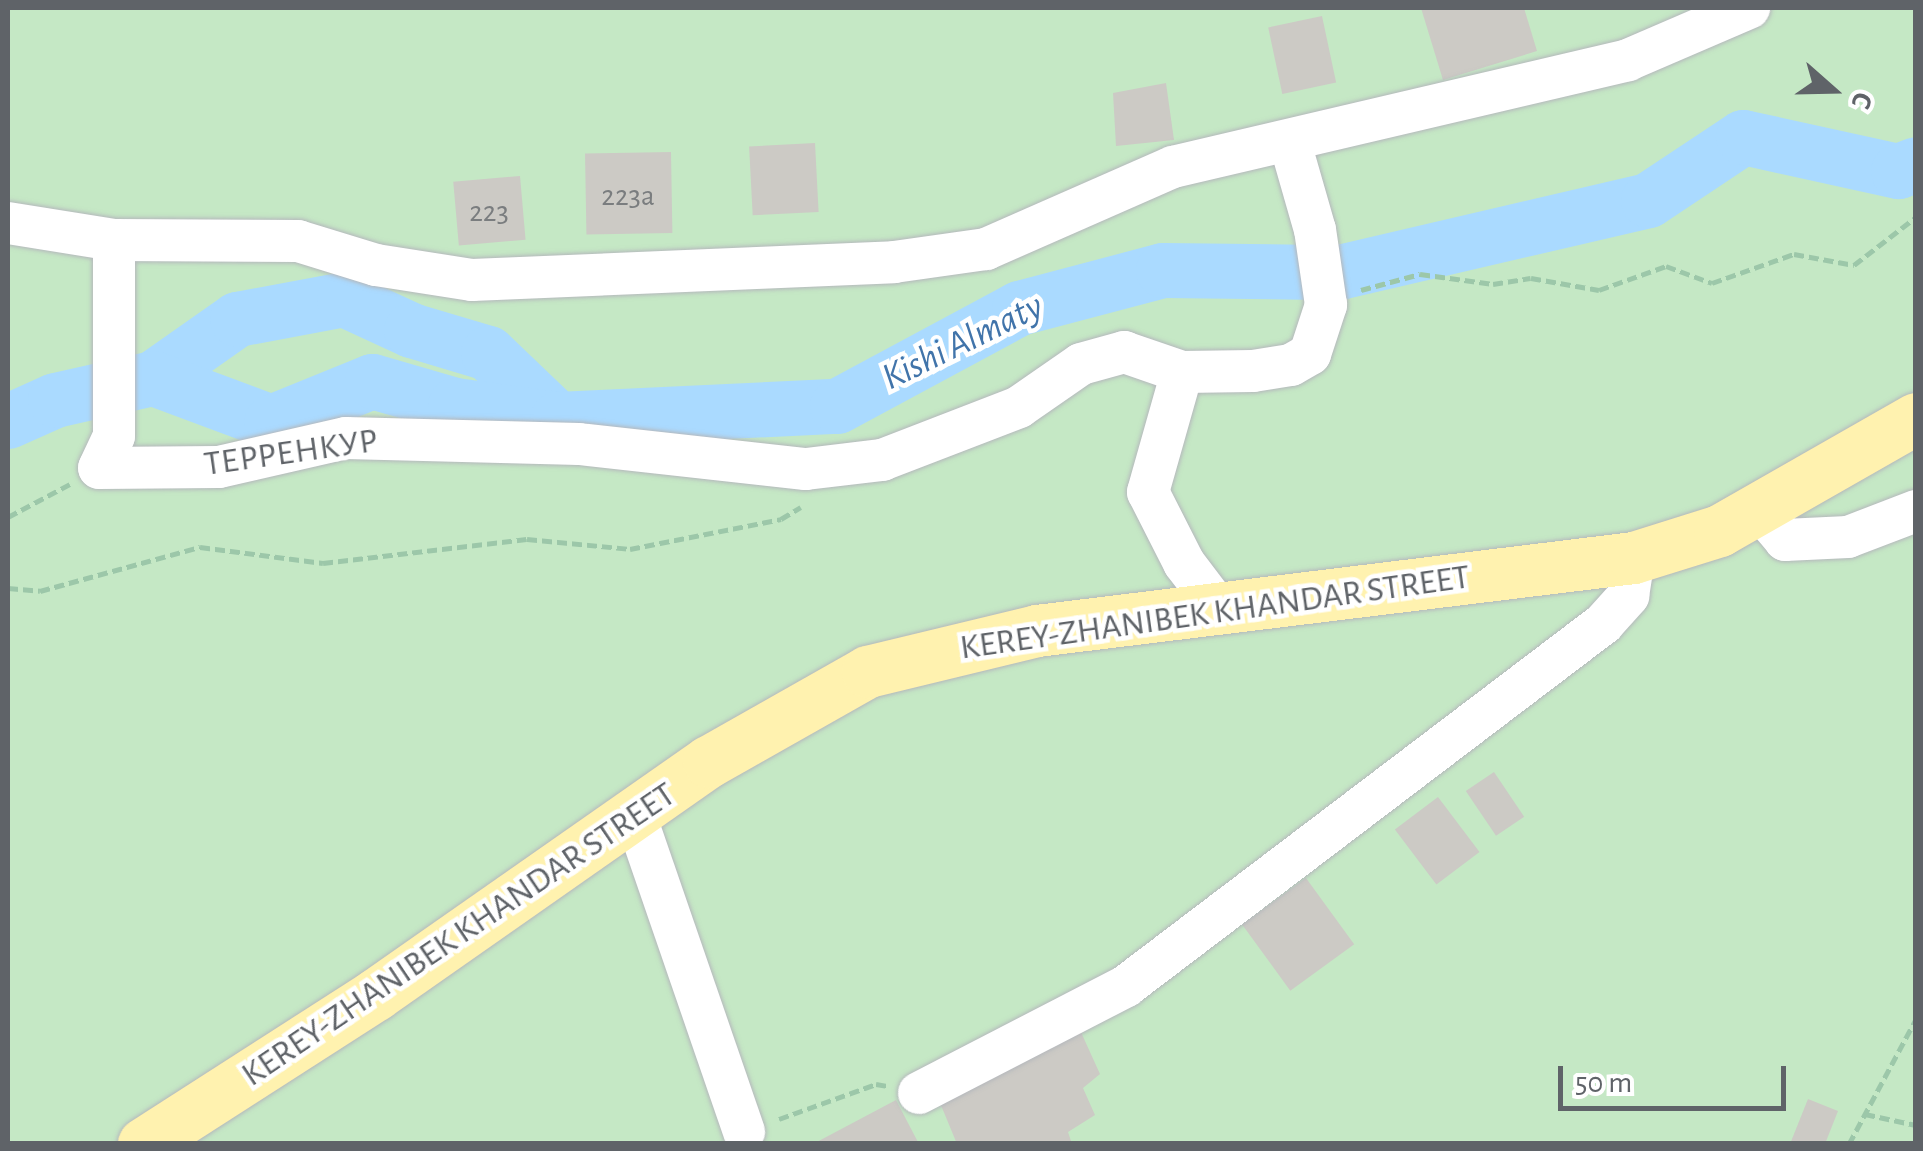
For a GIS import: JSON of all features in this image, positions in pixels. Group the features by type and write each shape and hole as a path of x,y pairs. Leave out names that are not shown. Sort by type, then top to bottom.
{"main road":[{"name":"KEREY-ZHANIBEK KHANDAR STREET","path":"144,1144 392,984 796,707 868,672 1037,631 1634,558 1760,510 1916,419"}],"street":[{"path":"8,223 114,240 298,241 376,265 472,280 894,262 986,249 1174,167 1290,143 1628,60 1749,8"},
{"path":"1219,610 1184,563 1148,492 1182,372 1291,366 1310,354 1326,306 1315,230 1290,143"},
{"path":"106,452 116,330 114,240"},
{"name":"ТЕРРЕНКУР","path":"106,452 219,466 346,438 578,444 806,469 882,460 1019,407 1081,364 1124,352 1182,372"},
{"path":"1760,510 1785,540 1848,538 1916,511"},
{"path":"919,1094 1126,986 1604,624 1628,596 1634,558"},
{"path":"635,815 744,1132"}],"path":[{"path":"1326,306 1420,274 1493,284 1531,278 1598,290 1666,266 1712,283 1794,254 1854,264 1916,217"},
{"path":"8,517 106,452"},
{"path":"8,588 40,591 200,546 323,564 527,539 630,549 781,519 814,499"},
{"path":"1849,1144 1916,1020"},
{"path":"744,1132 876,1084 919,1094"},
{"path":"1865,1114 1916,1126"}],"green space":[{"path":"8,8 1915,8 1915,1143 8,1143"}],"building":[{"path":"1421,8 1524,8 1537,51 1443,80"},
{"path":"1322,16 1336,83 1282,94 1268,27"},
{"path":"1166,83 1174,140 1116,146 1113,93"},
{"path":"815,143 819,212 753,215 749,146"},
{"path":"671,152 672,233 586,234 585,154"},
{"path":"520,176 526,240 459,246 453,182"},
{"path":"1494,772 1524,817 1496,836 1466,791"},
{"path":"1438,797 1480,852 1436,885 1395,829"},
{"path":"1306,878 1354,944 1290,991 1242,924"},
{"path":"1080,1030 1100,1074 1083,1088 1095,1115 1068,1132 1072,1144 957,1144 938,1098"},
{"path":"1808,1099 1838,1111 1825,1144 1790,1144"},
{"path":"896,1100 919,1144 813,1144"}],"waterway":[{"name":"Kіshі Almaty","path":"8,421 55,400 153,378 271,422 372,381 455,405 557,419 837,406 1019,308 1163,270 1339,272 1648,200 1743,137 1898,171 1916,164"},
{"path":"153,378 237,319 344,299 411,330 488,353 557,419"}]}
